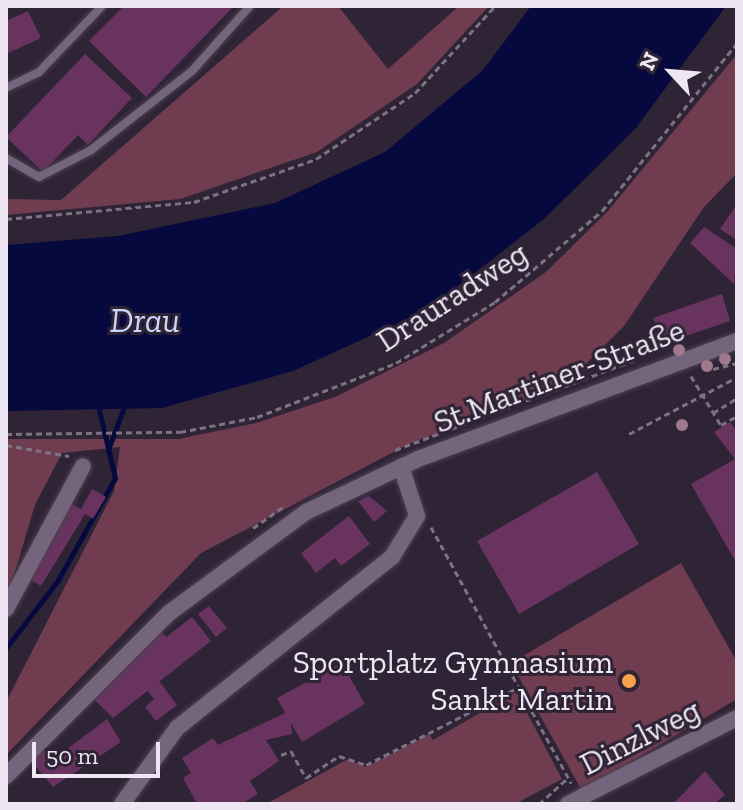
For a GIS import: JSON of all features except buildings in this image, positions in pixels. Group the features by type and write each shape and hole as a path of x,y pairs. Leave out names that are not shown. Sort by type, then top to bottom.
{"street":[{"name":"St.Martiner-Straße","path":"6,776 169,613 306,512 401,466 737,341"},
{"path":"6,609 83,466"},
{"name":"St.Martiner-Straße","path":"122,804 177,728 392,557 417,516 401,466"},
{"name":"Dinzlweg","path":"573,801 737,718"}],"lane":[{"path":"6,88 39,72 102,6"},
{"path":"6,158 39,177 91,150 192,71 250,6"}],"path":[{"path":"6,219 194,202 316,159 415,93 495,6"},
{"name":"Drauradweg","path":"6,434 124,435 257,417 349,385 446,335 544,265 602,211 737,43"},
{"path":"690,374 722,426 737,416"},
{"path":"629,434 703,398 737,377"},
{"path":"713,413 737,398"},
{"path":"6,445 86,459 83,466"},
{"path":"428,512 436,546 519,687 568,778 573,801"},
{"path":"281,755 291,751 306,778 339,756 366,765 519,687"},
{"path":"539,804 568,778"}],"shaded area":[{"path":"338,6 388,69 459,6 489,6 417,84 317,152 180,199 6,215 6,199 61,200 281,8"},
{"path":"737,54 737,173 704,207 624,326 567,383 411,443 201,553 6,755 6,702 114,491 120,447 62,453 35,505 6,602 6,439 178,439 256,423 335,397 444,343 546,272 608,211"},
{"name":"Sportplatz Gymnasium Sankt Martin","path":"681,563 737,662 737,699 582,791 511,663"},
{"path":"516,692 562,779 515,804 266,804 348,759 366,767 429,734 433,740"}],"water":[{"name":"Drau","path":"531,6 726,6 636,128 544,219 427,310 293,371 162,408 6,411 6,245 118,236 275,203 385,152 483,70"}],"waterway":[{"path":"108,450 124,407"},
{"path":"6,648 58,580 115,478 99,410"}],"place":[{"name":"Sportplatz Gymnasium Sankt Martin","path":"629,681"}]}
